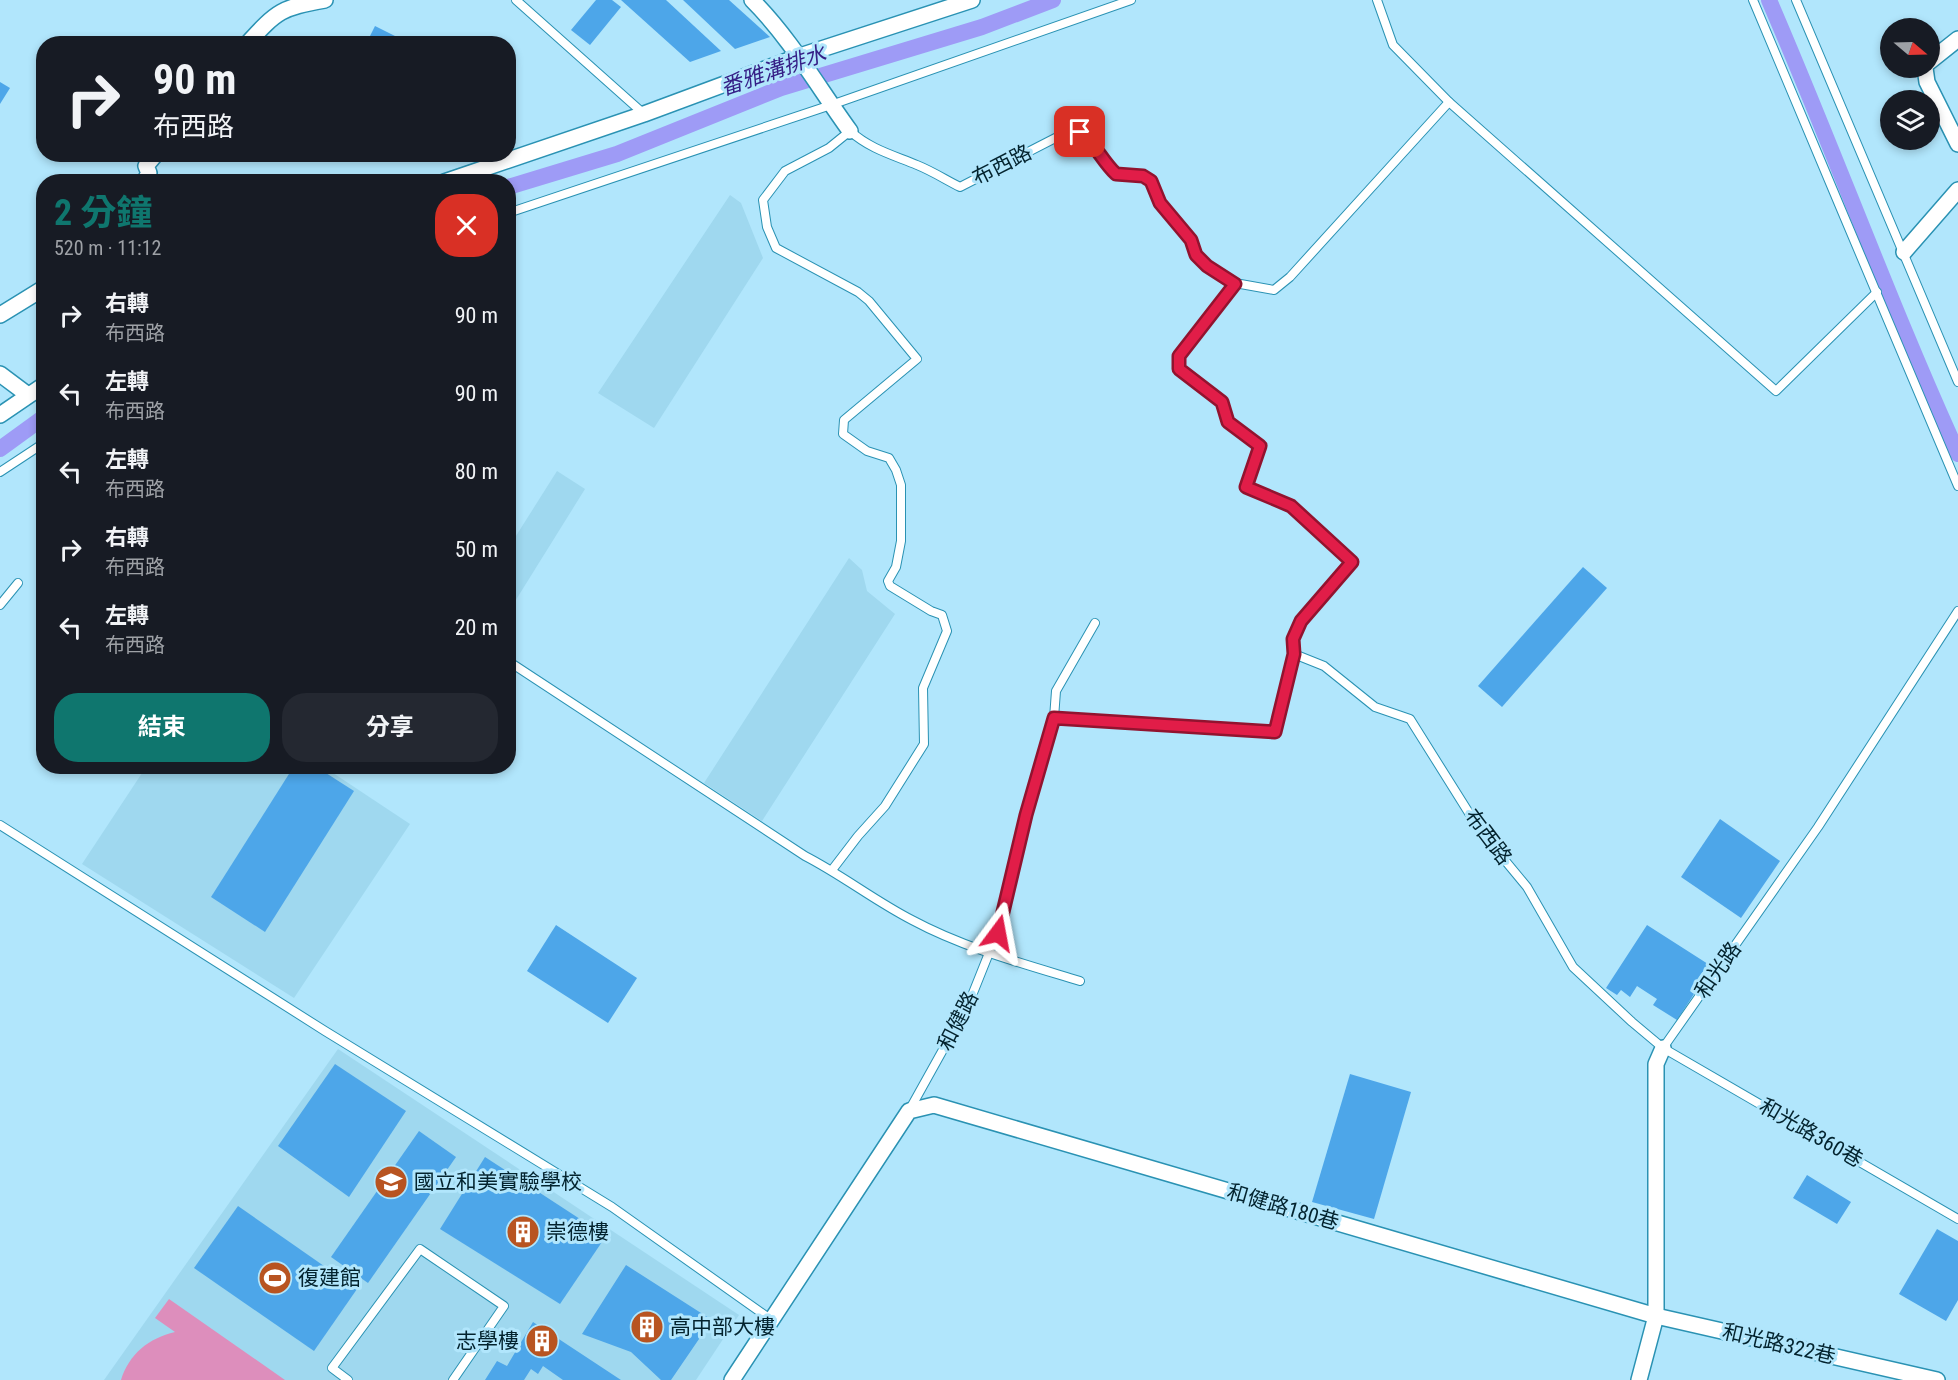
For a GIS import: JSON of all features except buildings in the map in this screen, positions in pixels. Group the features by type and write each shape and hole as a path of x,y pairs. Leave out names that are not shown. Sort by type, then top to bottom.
{"street":[{"path":"254,36 282,10 326,0"},
{"path":"752,0 768,16 803,61 850,131"},
{"path":"516,158 803,61 972,0"},
{"path":"1940,53 1958,39"},
{"path":"1926,78 1958,144"},
{"path":"468,174 503,162"},
{"path":"1904,252 1958,190"},
{"path":"0,315 36,293"},
{"path":"0,374 28,395"},
{"path":"0,415 36,390"},
{"name":"和光路","path":"1639,1380 1656,1316 1656,1064 1664,1048"},
{"name":"和健路180巷","path":"909,1110 934,1105 1656,1316"},
{"name":"和健路","path":"732,1380 773,1321 909,1110"},
{"name":"和光路322巷","path":"1656,1316 1937,1380"}],"lane":[{"path":"516,0 644,114"},
{"path":"516,210 828,101 1131,0"},
{"path":"1377,0 1392,45 1449,102 1776,391 1876,292"},
{"path":"1753,0 1958,486"},
{"path":"1796,0 1958,382"},
{"name":"布西路","path":"850,131 861,141 886,154 919,166 960,187 1067,132 1080,132 1090,139 1116,174 1143,176 1151,181 1160,203 1191,240 1196,255 1207,266 1235,284 1274,290 1290,277 1449,102"},
{"path":"832,870 885,806 924,744 923,688 947,631 942,615 931,611 890,586 888,581 896,567 901,541 901,485 896,470 889,458 867,451 843,434 844,420 916,359 864,297 776,248 767,227 763,200 785,171 829,148 850,131"},
{"path":"1054,718 1275,732 1294,654 1293,639 1301,621 1352,562 1291,506 1246,487 1260,446 1228,422 1222,402 1179,369 1179,356 1235,284"},
{"path":"0,472 36,448"},
{"path":"0,605 18,583"},
{"name":"和光路","path":"1664,1048 1818,827 1958,611"},
{"name":"和健路","path":"909,1110 969,1003 998,933 1026,815 1054,718 1056,691 1095,623"},
{"name":"布西路","path":"1294,654 1324,666 1375,707 1410,719 1479,829 1527,887 1573,967 1664,1048"},
{"path":"516,666 805,856 832,870 912,920 989,954 1080,981"},
{"path":"0,825 325,1031 612,1207 773,1321"},
{"name":"和光路360巷","path":"1664,1048 1958,1219"},
{"path":"348,1380 332,1368 420,1249 504,1306 453,1380"}],"shaded area":[{"path":"730,195 741,203 763,258 654,428 598,393"},
{"path":"557,471 585,489 516,600 516,536"},
{"path":"849,558 862,570 867,591 895,614 762,821 704,783"},
{"path":"141,774 335,774 410,824 294,998 82,864"},
{"name":"國立和美實驗學校","path":"338,1049 739,1315 696,1380 104,1380"},
{"path":"169,1299 285,1380 121,1380 129,1362 141,1348 157,1338 175,1332 155,1318"}],"waterway":[{"name":"番雅溝排水","path":"516,185 617,154 781,88 982,27 1053,0"},
{"path":"1769,0 1909,341 1958,454"},
{"name":"番雅溝排水","path":"0,449 36,423"}],"place":[{"name":"國立和美實驗學校","path":"391,1182"},
{"name":"崇德樓","path":"523,1232"},
{"name":"復建館","path":"275,1278"},
{"name":"高中部大樓","path":"647,1327"},
{"name":"志學樓","path":"542,1341"}],"route":[{"path":"998,933 1026,815 1054,718 1275,732 1294,654 1293,639 1301,621 1352,562 1291,506 1246,487 1260,446 1228,422 1222,402 1179,369 1179,356 1235,284 1207,266 1196,255 1191,240 1160,203 1151,181 1143,176 1116,174 1090,139 1080,132"}]}
